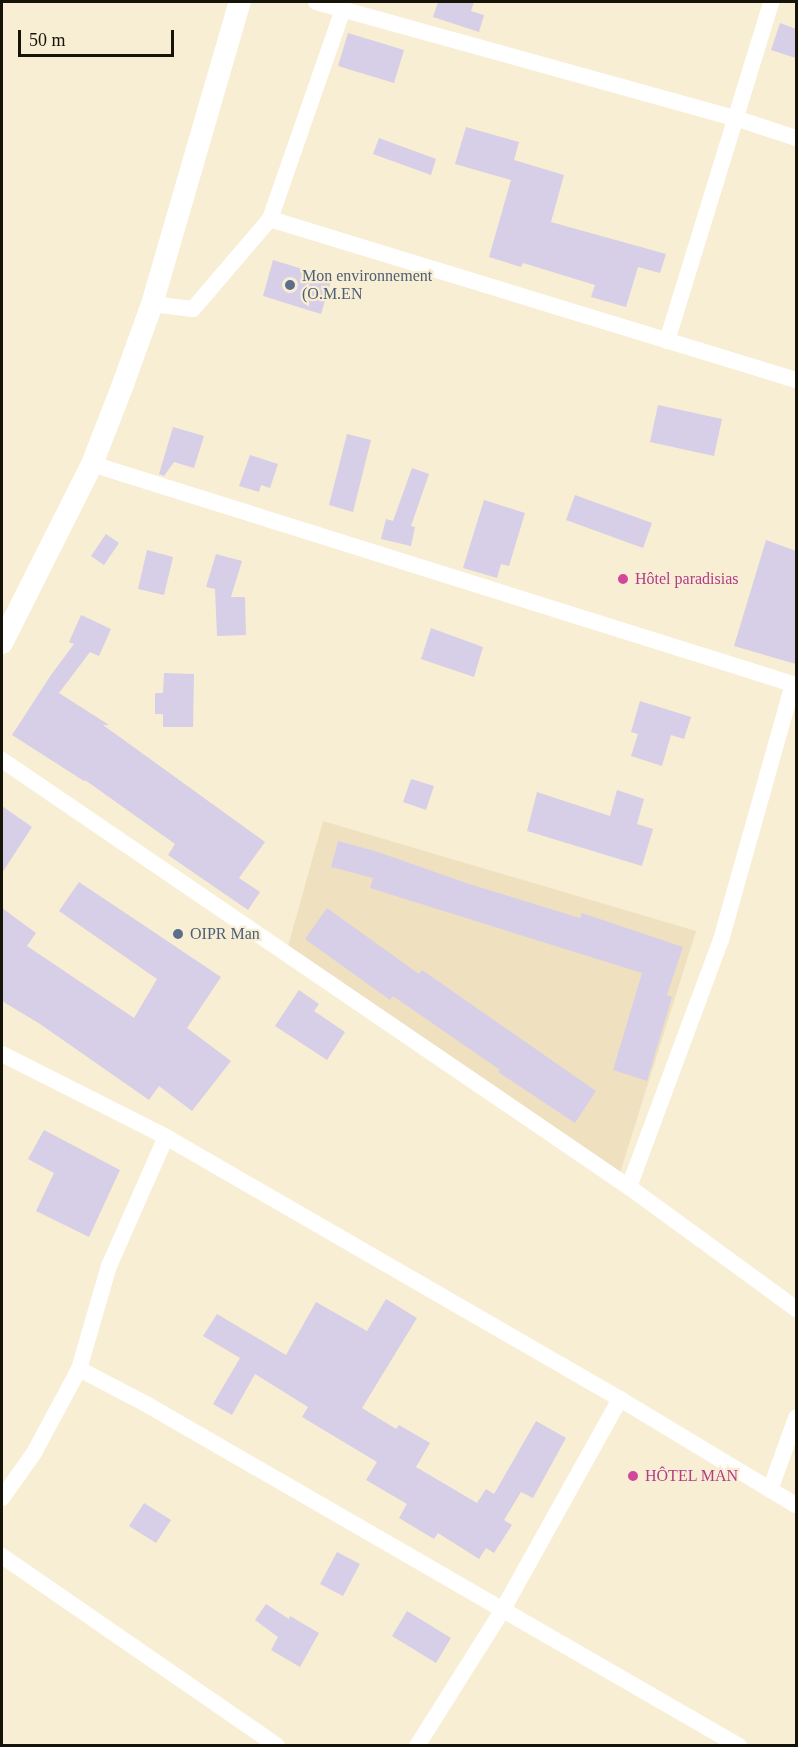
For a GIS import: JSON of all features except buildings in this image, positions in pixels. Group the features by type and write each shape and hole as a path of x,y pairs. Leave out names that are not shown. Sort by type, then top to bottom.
{"main road":[{"path":"2,643 92,464 152,304 240,2"}],"street":[{"path":"316,2 735,118 796,138"},
{"path":"667,340 771,2"},
{"path":"152,304 193,309 270,219 343,9"},
{"path":"270,219 796,380"},
{"path":"92,464 795,685 721,940 629,1187"},
{"path":"2,760 629,1187 796,1309"},
{"path":"2,1054 166,1137 620,1399 796,1505"},
{"path":"2,1498 34,1453 79,1370 109,1266 166,1137"},
{"path":"79,1370 156,1410 502,1611 596,1661 739,1746"},
{"path":"417,1746 502,1611 620,1399"},
{"path":"770,1490 796,1418"},
{"path":"2,1556 277,1746"}],"shaded area":[{"path":"323,821 696,931 620,1173 288,946"}],"place":[{"name":"Mon environnement (O.M.EN","path":"290,285"},
{"name":"Hôtel paradisias","path":"623,579"},
{"name":"OIPR Man","path":"178,934"},
{"name":"HÔTEL MAN","path":"633,1476"}]}
